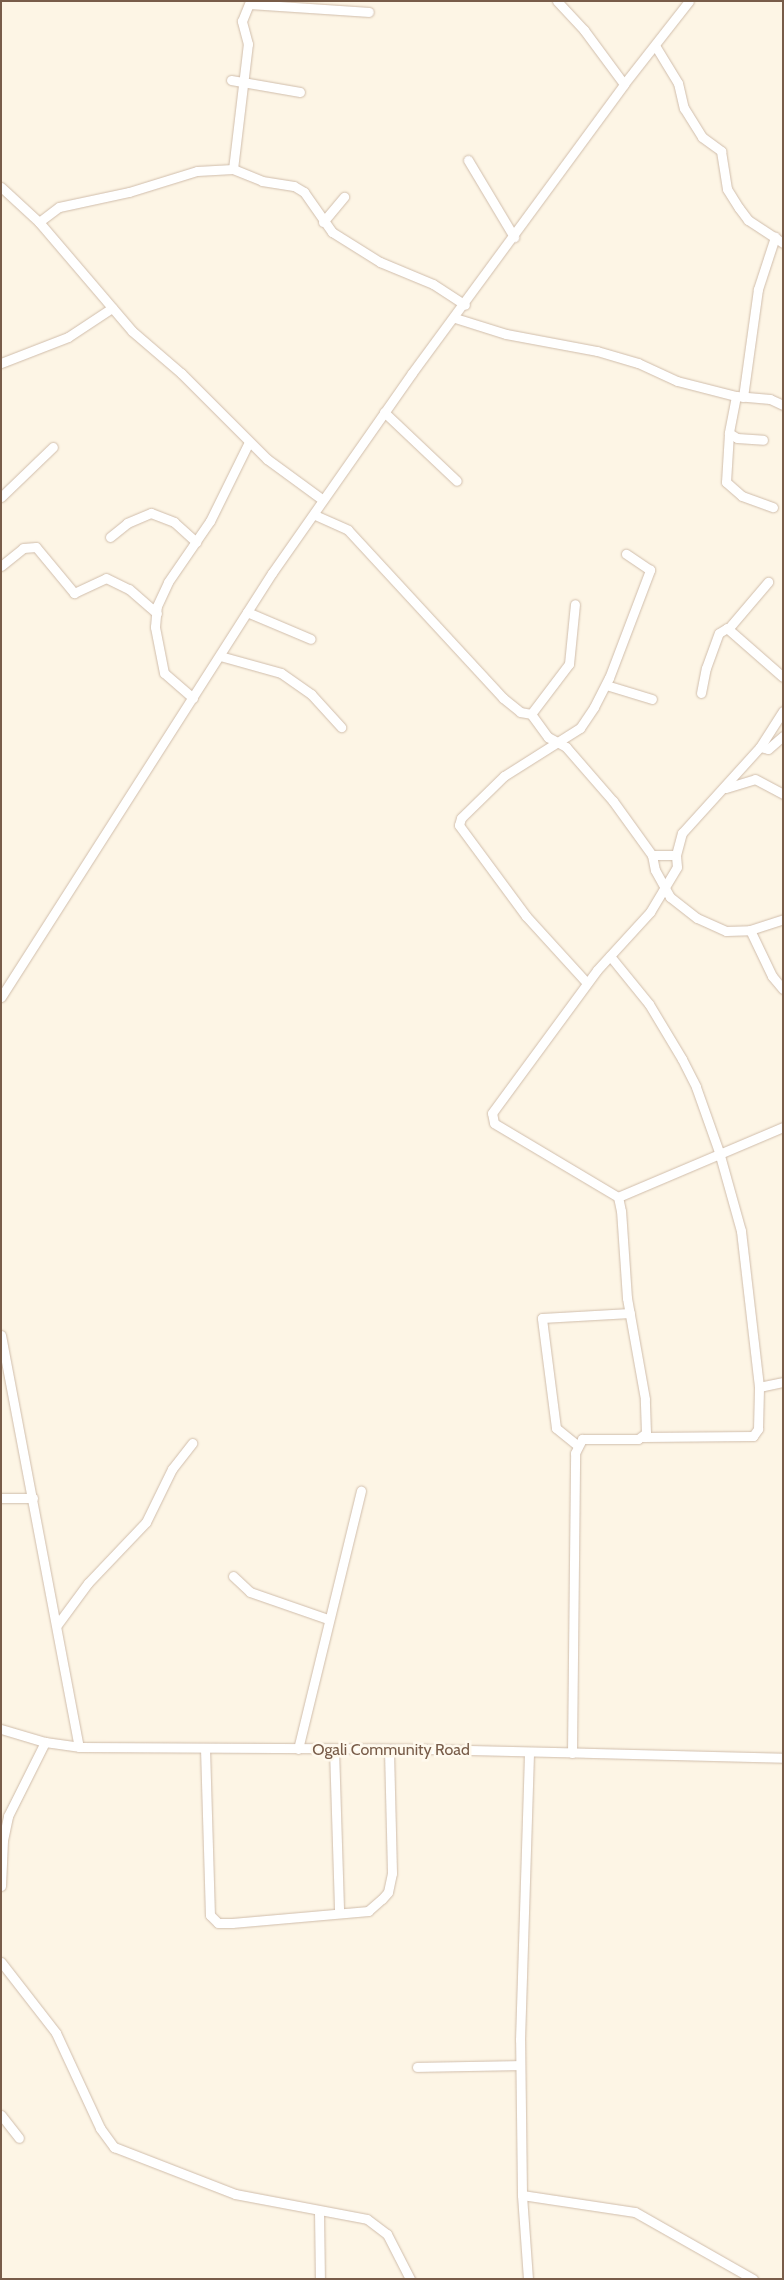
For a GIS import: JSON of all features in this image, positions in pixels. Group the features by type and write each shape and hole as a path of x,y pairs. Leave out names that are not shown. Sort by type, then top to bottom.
{"street":[{"path":"557,1 584,30 624,84"},
{"path":"1,997 247,612 315,515 323,500 384,412 465,305 624,84 656,47 689,1"},
{"path":"234,169 242,80 248,44 242,21 250,3 369,12"},
{"path":"656,47 678,83 684,108 702,137 721,150 727,188 739,208 748,220 779,240 758,289 739,396 729,433 726,482 742,496 773,507"},
{"path":"231,80 242,80 300,92"},
{"path":"468,160 514,237"},
{"path":"39,222 59,207 129,192 197,171 234,169 262,181 294,186 304,192 323,222 332,232 380,262 433,284 465,305"},
{"path":"1,187 39,222 112,308 249,442 288,477 323,500"},
{"path":"323,222 344,198"},
{"path":"1,363 68,337 112,308"},
{"path":"455,318 506,334 597,351 638,363 677,381 739,396 770,400 783,405"},
{"path":"384,412 457,481"},
{"path":"729,433 736,438 763,440"},
{"path":"192,698 164,673 155,627 157,613 168,582 210,521 249,442"},
{"path":"2,494 53,447"},
{"path":"110,537 126,523 151,513 174,522 196,542"},
{"path":"315,515 348,530 503,698 520,712 531,714 554,742 566,747 590,773 652,855 654,870 670,898 697,918 726,931 750,930 783,919"},
{"path":"1,566 23,548 36,547 74,594 106,578 129,589 157,613"},
{"path":"587,983 526,916 459,825 461,818 504,776 554,742 580,728 606,685 650,570 626,554"},
{"path":"701,692 706,668 719,633 728,629 768,582"},
{"path":"531,714 569,664 575,604"},
{"path":"247,612 311,639"},
{"path":"728,629 783,677"},
{"path":"220,656 280,673 311,694 341,727"},
{"path":"606,685 652,699"},
{"path":"618,1197 494,1123 492,1118 496,1106 587,983 650,912 677,867 676,855 682,833 760,748 783,710"},
{"path":"760,748 768,749 783,736"},
{"path":"721,790 755,779 783,794"},
{"path":"652,855 676,855"},
{"path":"750,930 772,976 783,989"},
{"path":"572,1753 576,1446 582,1439 593,1438 753,1436 758,1429 759,1387 741,1231 719,1152 696,1087 682,1059 649,1004 610,956"},
{"path":"618,1197 719,1152 783,1127"},
{"path":"618,1197 630,1313 644,1399 646,1433 643,1437"},
{"path":"576,1446 556,1428 542,1318 630,1313"},
{"path":"1,1335 79,1747"},
{"path":"759,1387 783,1382"},
{"path":"57,1625 88,1583 146,1522 172,1469 192,1444"},
{"path":"298,1750 326,1641 328,1619 360,1491"},
{"path":"1,1498 33,1498"},
{"path":"233,1576 250,1592 328,1619"},
{"name":"Ogali Community Road","path":"1,1728 44,1742 79,1747 529,1752 783,1758"},
{"path":"1,1886 3,1840 8,1816 44,1742"},
{"path":"205,1748 212,1920 232,1923 372,1909 390,1887 389,1750"},
{"path":"334,1750 340,1912"},
{"path":"528,2279 522,2195 520,2065 529,1752"},
{"path":"1,1962 56,2033 100,2128 114,2147 235,2194 375,2223 388,2234 410,2279"},
{"path":"417,2067 520,2065"},
{"path":"1,2115 19,2138"},
{"path":"522,2195 635,2212 753,2279"},
{"path":"319,2211 320,2279"}]}
